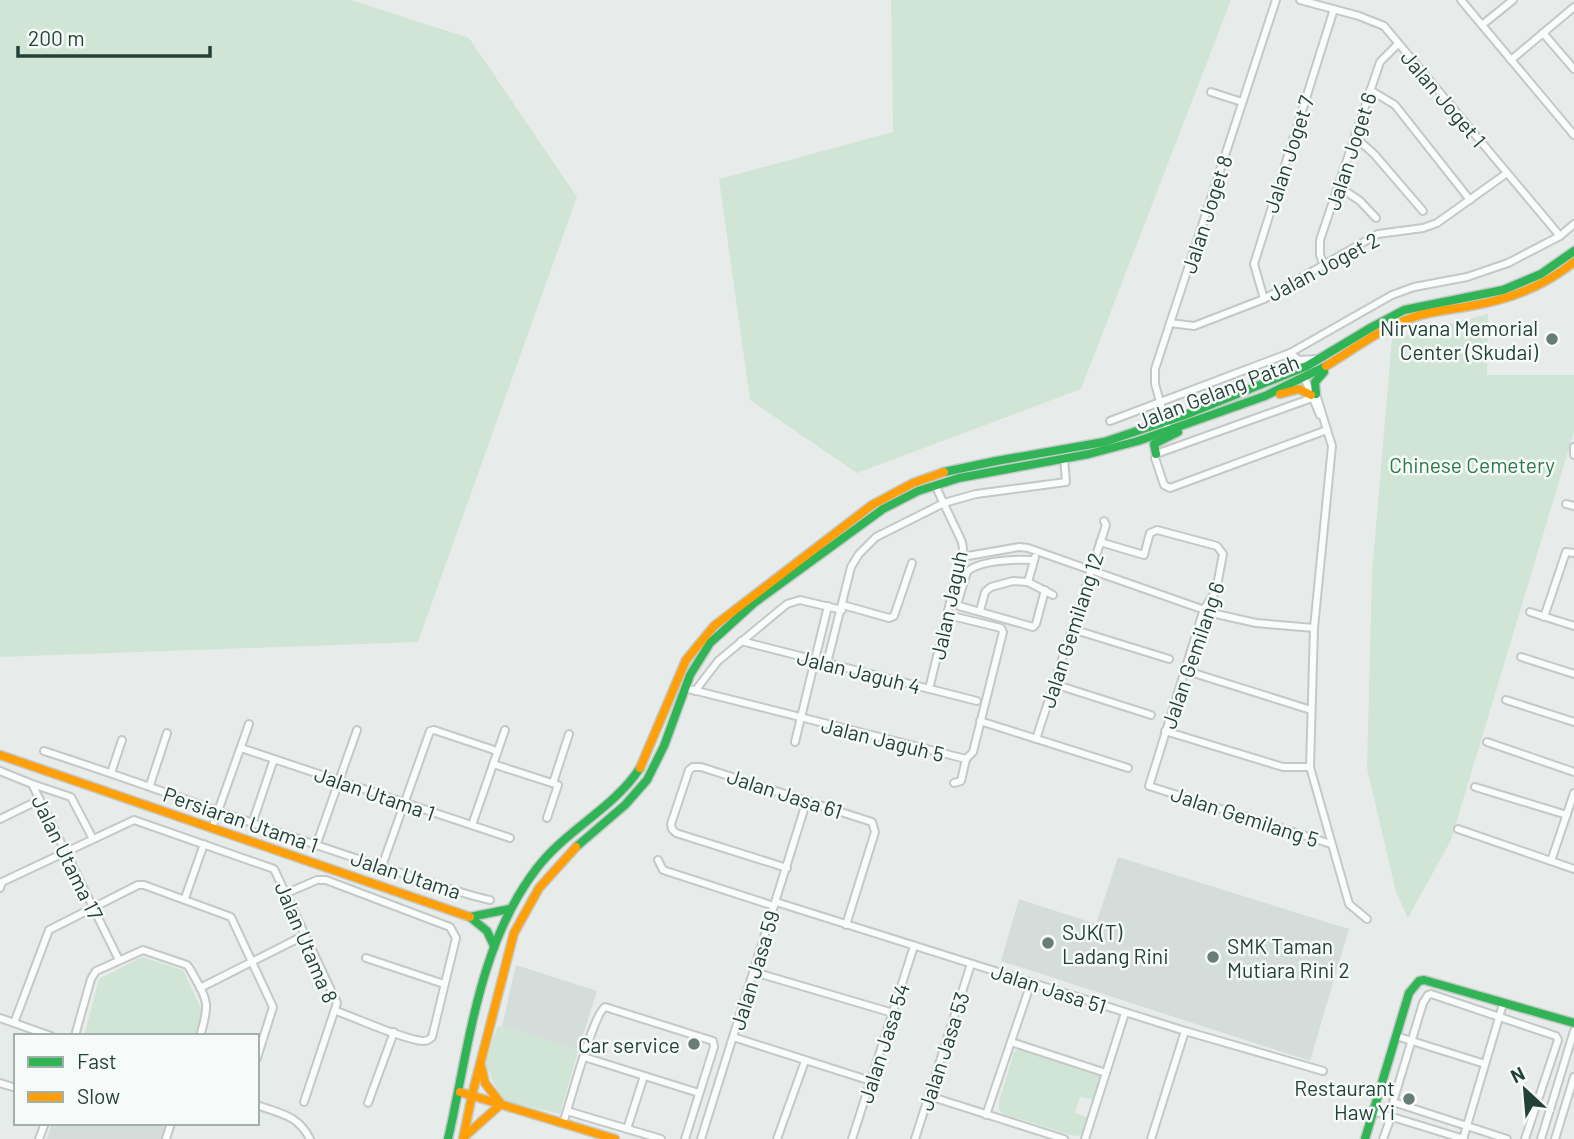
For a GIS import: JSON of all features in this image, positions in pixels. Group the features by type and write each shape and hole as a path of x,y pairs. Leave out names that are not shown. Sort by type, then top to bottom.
{"main road":[{"name":"Jalan Gelang Patah","path":"895,492 939,473 1105,441 1165,420 1303,368 1393,315 1416,306 1476,298 1506,289 1548,270 1574,251"},
{"name":"Jalan Gelang Patah","path":"935,485 971,475 1112,449 1168,430 1250,401 1307,377 1399,323 1416,316 1510,296 1539,285 1574,262"},
{"path":"1250,401 1299,388 1313,396 1317,379 1338,359"},
{"path":"1156,454 1156,442 1208,416"},
{"path":"463,1139 480,1063 520,917 529,900 574,849 626,805 647,781 660,758 692,669 702,652 738,616 870,518 890,505 935,485 947,475 969,466"},
{"path":"448,1139 494,946 519,891 540,863 618,796 635,775 647,752 669,693 698,642 748,599 860,514 895,492 923,483 935,485"},
{"name":"Persiaran Utama 1","path":"0,755 470,917"},
{"path":"470,917 510,909"},
{"path":"470,917 487,931 494,946"},
{"path":"1365,1139 1409,993 1419,981 1424,980 1574,1023"},
{"path":"480,1063 485,1083 501,1104"},
{"path":"460,1092 615,1139"},
{"path":"463,1139 501,1104"}],"street":[{"name":"Jalan Joget 8","path":"1168,430 1154,378 1155,369 1276,0"},
{"name":"Jalan Joget 1","path":"1300,0 1384,26 1560,236"},
{"path":"1461,0 1573,131"},
{"path":"1482,25 1513,0"},
{"path":"1511,60 1574,7"},
{"name":"Jalan Joget 7","path":"1264,299 1254,264 1334,9"},
{"path":"1543,33 1574,69"},
{"name":"Jalan Joget 6","path":"1324,265 1320,240 1370,90 1380,62 1398,44"},
{"path":"1370,90 1395,105 1470,200"},
{"path":"1211,92 1242,102"},
{"path":"1355,137 1374,153 1423,211"},
{"name":"Jalan Joget 2","path":"1170,323 1194,326 1264,299 1378,234 1423,228 1437,223 1507,173"},
{"path":"1338,186 1360,201 1376,218"},
{"path":"1110,421 1290,353 1392,295 1414,287 1467,277 1508,263 1560,236 1574,224"},
{"path":"1290,353 1298,360 1329,355"},
{"name":"Jalan Gemilang 5","path":"1303,368 1332,446 1314,628 1310,767 1349,904 1367,919"},
{"path":"1313,396 1156,454 1164,485 1170,488 1326,429"},
{"path":"827,663 843,608 851,567 868,543 944,503 976,494 1066,482 1065,458"},
{"name":"Jalan Jaguh","path":"929,689 962,557 962,542 935,485"},
{"name":"Jalan Gemilang 12","path":"1036,739 1106,525 1104,522"},
{"name":"Jalan Gemilang 6","path":"1100,542 1144,555 1150,533 1157,530 1217,546 1223,554 1218,585 1204,610 1149,786 1158,789"},
{"path":"962,557 1019,547 1204,610 1256,623 1314,628"},
{"path":"1028,582 1037,552"},
{"path":"1544,617 1566,552 1574,553"},
{"name":"Jalan Jaguh","path":"980,611 958,605 958,595 970,568 996,562 1034,560"},
{"path":"695,691 718,661 793,601 800,600 888,618 894,616 912,563"},
{"path":"1045,590 1033,627 980,611 985,592 991,587 1013,581 1028,582 1045,590 1053,595"},
{"path":"795,742 828,606"},
{"path":"1530,612 1574,626"},
{"path":"948,615 1003,631 973,752 966,759 961,781 954,783"},
{"path":"1072,629 1169,659"},
{"name":"Jalan Jaguh 4","path":"741,641 977,701"},
{"path":"1521,657 1574,674"},
{"path":"1185,670 1311,710"},
{"path":"1054,684 1151,715"},
{"name":"Jalan Jaguh 5","path":"685,688 966,759"},
{"path":"1506,700 1574,722"},
{"path":"980,721 1128,768"},
{"path":"212,828 249,724"},
{"path":"316,846 357,730"},
{"path":"382,866 432,730 497,751"},
{"path":"472,825 505,730"},
{"path":"1165,731 1283,767 1310,767"},
{"path":"150,785 167,733"},
{"path":"547,818 569,734"},
{"path":"111,773 122,740"},
{"path":"1486,742 1574,772"},
{"name":"Jalan Utama 1","path":"241,748 510,838"},
{"name":"Jalan Utama","path":"44,751 150,785 218,813 316,846 490,901"},
{"path":"252,824 274,759"},
{"path":"493,764 555,784"},
{"name":"Jalan Jasa 61","path":"786,868 676,833 672,829 671,824 686,774 693,767 701,767 807,800 874,824 875,832 846,925"},
{"name":"Jalan Utama 17","path":"0,772 32,784 118,960"},
{"path":"32,784 71,797 93,839"},
{"path":"1475,787 1567,815"},
{"name":"Jalan Gemilang 5","path":"1158,789 1331,844"},
{"path":"1551,861 1574,793"},
{"path":"0,819 39,800"},
{"name":"Jalan Jasa 59","path":"701,1139 807,800"},
{"name":"Jalan Utama 8","path":"0,888 2,883 134,820 274,869 337,1003 304,1102"},
{"path":"1458,829 1574,869"},
{"path":"185,898 204,844"},
{"name":"Jalan Jasa 51","path":"658,860 663,870 1125,1013 1323,1071"},
{"path":"287,893 317,880 326,880 450,927 456,938 432,1037 424,1041 336,1011"},
{"path":"13,1023 49,930 138,885 144,885 185,898 231,918 273,1007 259,1052"},
{"path":"200,988 305,936"},
{"name":"Jalan Jasa 54","path":"853,1139 914,946"},
{"path":"76,1032 96,971 143,950 187,965 200,988 208,1012 201,1034"},
{"path":"366,958 444,984"},
{"name":"Jalan Jasa 53","path":"915,1139 971,964"},
{"path":"754,972 893,1013"},
{"path":"986,1115 1031,983"},
{"path":"1507,1139 1393,1102 1424,998 1432,994 1553,1033 1558,1040 1525,1139"},
{"path":"1373,1111 1463,1139 1503,1004"},
{"path":"563,1124 600,1010 605,1007 710,1039 714,1047 685,1139"},
{"path":"1085,1139 1125,1013"},
{"path":"0,1018 45,1034"},
{"path":"1152,1139 1185,1031"},
{"path":"1541,1139 1574,1031"},
{"path":"368,1104 394,1032"},
{"path":"1396,1036 1485,1065"},
{"path":"733,1037 871,1081"},
{"path":"1011,1042 1106,1073"},
{"path":"584,1057 699,1093"},
{"path":"777,1139 806,1060"},
{"path":"708,1065 723,1070"},
{"path":"627,1129 645,1076"},
{"path":"1555,1139 1574,1077"},
{"path":"929,1096 1064,1139"},
{"path":"259,1106 298,1121 310,1139"},
{"path":"567,1111 661,1139"},
{"path":"1383,1139 1391,1117"},
{"path":"167,1137 176,1139"}],"shaded area":[{"name":"SMK Taman Mutiara Rini 2","path":"1118,857 1349,929 1310,1061 1001,961 1019,899 1096,924"},
{"path":"516,965 597,991 578,1051 502,1026"},
{"path":"51,1125 159,1125 167,1128 163,1139 47,1139"}],"green space":[{"path":"0,0 351,0 469,38 577,197 418,642 0,657"},
{"path":"891,0 1231,0 1081,389 857,473 750,400 719,179 893,132"},
{"name":"Chinese Cemetery","path":"1488,314 1487,375 1574,375 1574,432 1451,840 1408,918 1396,892 1367,768 1372,572 1392,339"},
{"path":"142,957 183,970 203,1013 196,1034 85,1034 99,979"},
{"path":"502,1026 578,1051 560,1114 502,1100 485,1064 497,1028"},
{"path":"1018,1049 1100,1075 1095,1100 1080,1097 1075,1113 1090,1118 1083,1135 1074,1136 1004,1114 999,1110 1014,1052"}],"traffic: fast":[{"path":"944,472 1104,442 1185,415 1307,366 1404,310 1503,290 1541,274 1574,251"},
{"path":"576,847 625,805 647,780 664,746 690,675 710,643 754,603 883,509 918,491 959,478 1089,454 1138,441 1265,396 1326,366"},
{"path":"1316,394 1315,382 1324,372"},
{"path":"1156,454 1154,444 1178,432"},
{"path":"448,1139 488,963 517,898 549,854 617,795 640,768"},
{"path":"470,917 510,909"},
{"path":"470,917 487,931 494,946"},
{"path":"1365,1139 1409,993 1419,981 1424,980 1574,1023"}],"traffic: slow":[{"path":"1326,366 1378,334 1411,318 1512,296 1538,285 1574,262"},
{"path":"1280,394 1299,389 1311,395"},
{"path":"640,768 686,660 714,626 872,505 913,483 944,472"},
{"path":"0,755 470,917"},
{"path":"463,1139 514,933 539,888 576,847"},
{"path":"464,1137 501,1104 485,1083 481,1066"},
{"path":"460,1092 615,1139"}],"place":[{"name":"Nirvana Memorial Center (Skudai)","path":"1552,339"},
{"name":"SJK(T) Ladang Rini","path":"1048,943"},
{"name":"SMK Taman Mutiara Rini 2","path":"1213,957"},
{"name":"Car service","path":"694,1044"},
{"name":"Restaurant Haw Yi","path":"1409,1099"}]}
